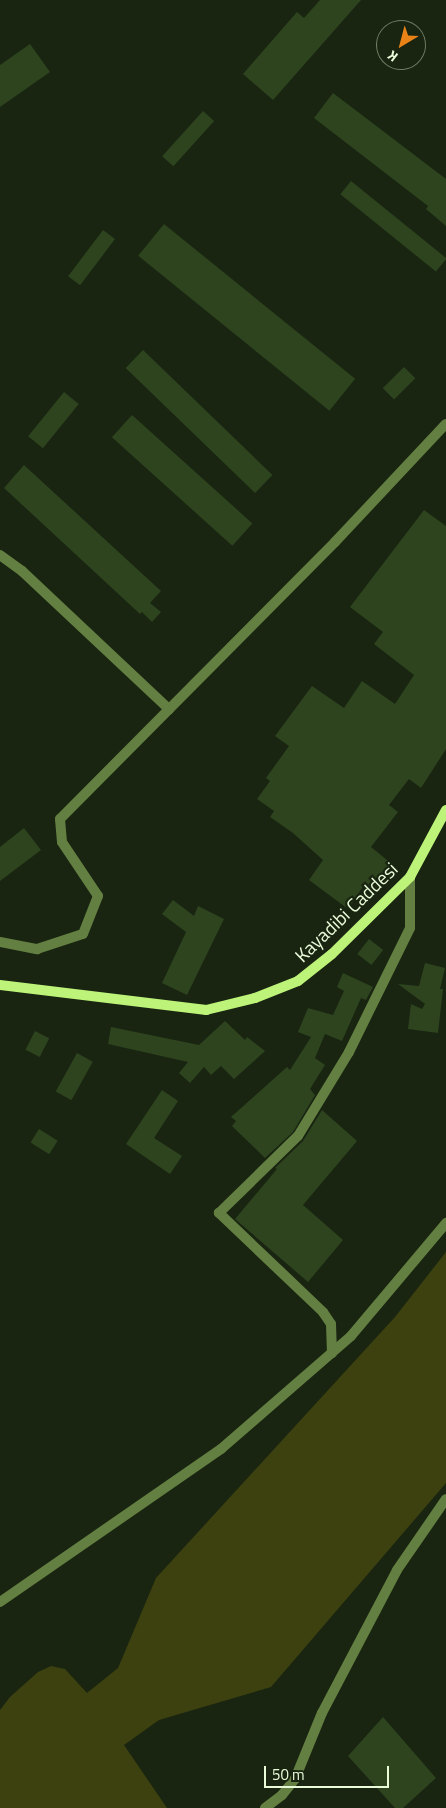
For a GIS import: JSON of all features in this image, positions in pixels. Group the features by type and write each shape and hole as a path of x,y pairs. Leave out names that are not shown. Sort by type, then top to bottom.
{"street":[{"path":"0,942 37,949 83,934 98,896 62,842 60,819 335,542 446,424"},
{"path":"0,555 22,571 169,709"},
{"name":"Kayadibi Caddesi","path":"0,985 206,1010 255,998 298,981 332,954 410,877 446,810"},
{"path":"332,1353 331,1324 322,1312 219,1213 298,1136 349,1052 410,928 410,877"},
{"path":"0,1602 220,1449 351,1336 446,1223"},
{"path":"265,1808 282,1795 295,1779 322,1713 397,1570 446,1499"}],"shaded area":[{"path":"446,1252 446,1483 271,1687 159,1720 124,1745 167,1808 0,1808 0,1710 10,1697 38,1672 51,1666 65,1669 87,1693 118,1668 156,1578 395,1317"}],"building":[{"path":"320,0 361,0 273,100 243,74 297,12 304,18"},
{"path":"30,44 50,72 0,107 0,65"},
{"path":"333,93 446,179 446,226 426,209 428,206 314,118"},
{"path":"203,111 214,121 173,166 162,156"},
{"path":"351,181 446,258 436,272 340,194"},
{"path":"164,224 355,379 329,411 138,256"},
{"path":"103,230 115,239 80,285 68,276"},
{"path":"143,350 272,475 255,493 126,368"},
{"path":"404,367 415,378 394,400 383,388"},
{"path":"64,392 79,404 43,448 28,436"},
{"path":"132,415 252,523 232,546 112,437"},
{"path":"24,465 161,591 150,603 161,612 152,622 142,612 140,614 4,488"},
{"path":"424,510 446,526 446,749 421,788 409,779 389,805 398,812 371,847 393,865 386,874 389,876 375,894 364,885 348,909 309,880 323,860 293,833 270,817 274,811 257,799 270,781 266,778 289,746 275,736 312,686 344,708 362,681 395,704 414,675 374,644 383,632 350,607"},
{"path":"24,828 41,850 0,881 0,847"},
{"path":"173,900 194,916 198,906 224,919 187,995 162,983 186,932 162,914"},
{"path":"369,939 383,950 371,965 357,954"},
{"path":"425,963 445,968 440,989 443,989 438,1033 408,1029 411,1004 422,1009 425,1004 398,984 419,986"},
{"path":"343,973 373,987 366,1000 361,998 342,1041 325,1034 315,1058 325,1065 310,1089 315,1095 293,1132 265,1158 232,1126 236,1121 231,1117 287,1067 290,1070 311,1037 298,1032 308,1008 333,1015 344,991 337,987"},
{"path":"225,1021 245,1040 247,1037 265,1051 234,1079 221,1066 211,1075 204,1067 190,1083 179,1073 188,1062 108,1044 111,1027 199,1045"},
{"path":"35,1031 49,1038 40,1057 25,1050"},
{"path":"77,1053 93,1062 71,1100 56,1091"},
{"path":"162,1090 178,1101 154,1138 182,1156 170,1174 126,1144"},
{"path":"322,1110 357,1141 303,1205 343,1240 308,1282 235,1219 277,1169 275,1168 303,1141"},
{"path":"39,1129 58,1141 49,1154 31,1143"},
{"path":"383,1717 436,1778 403,1808 395,1808 348,1756"}]}
